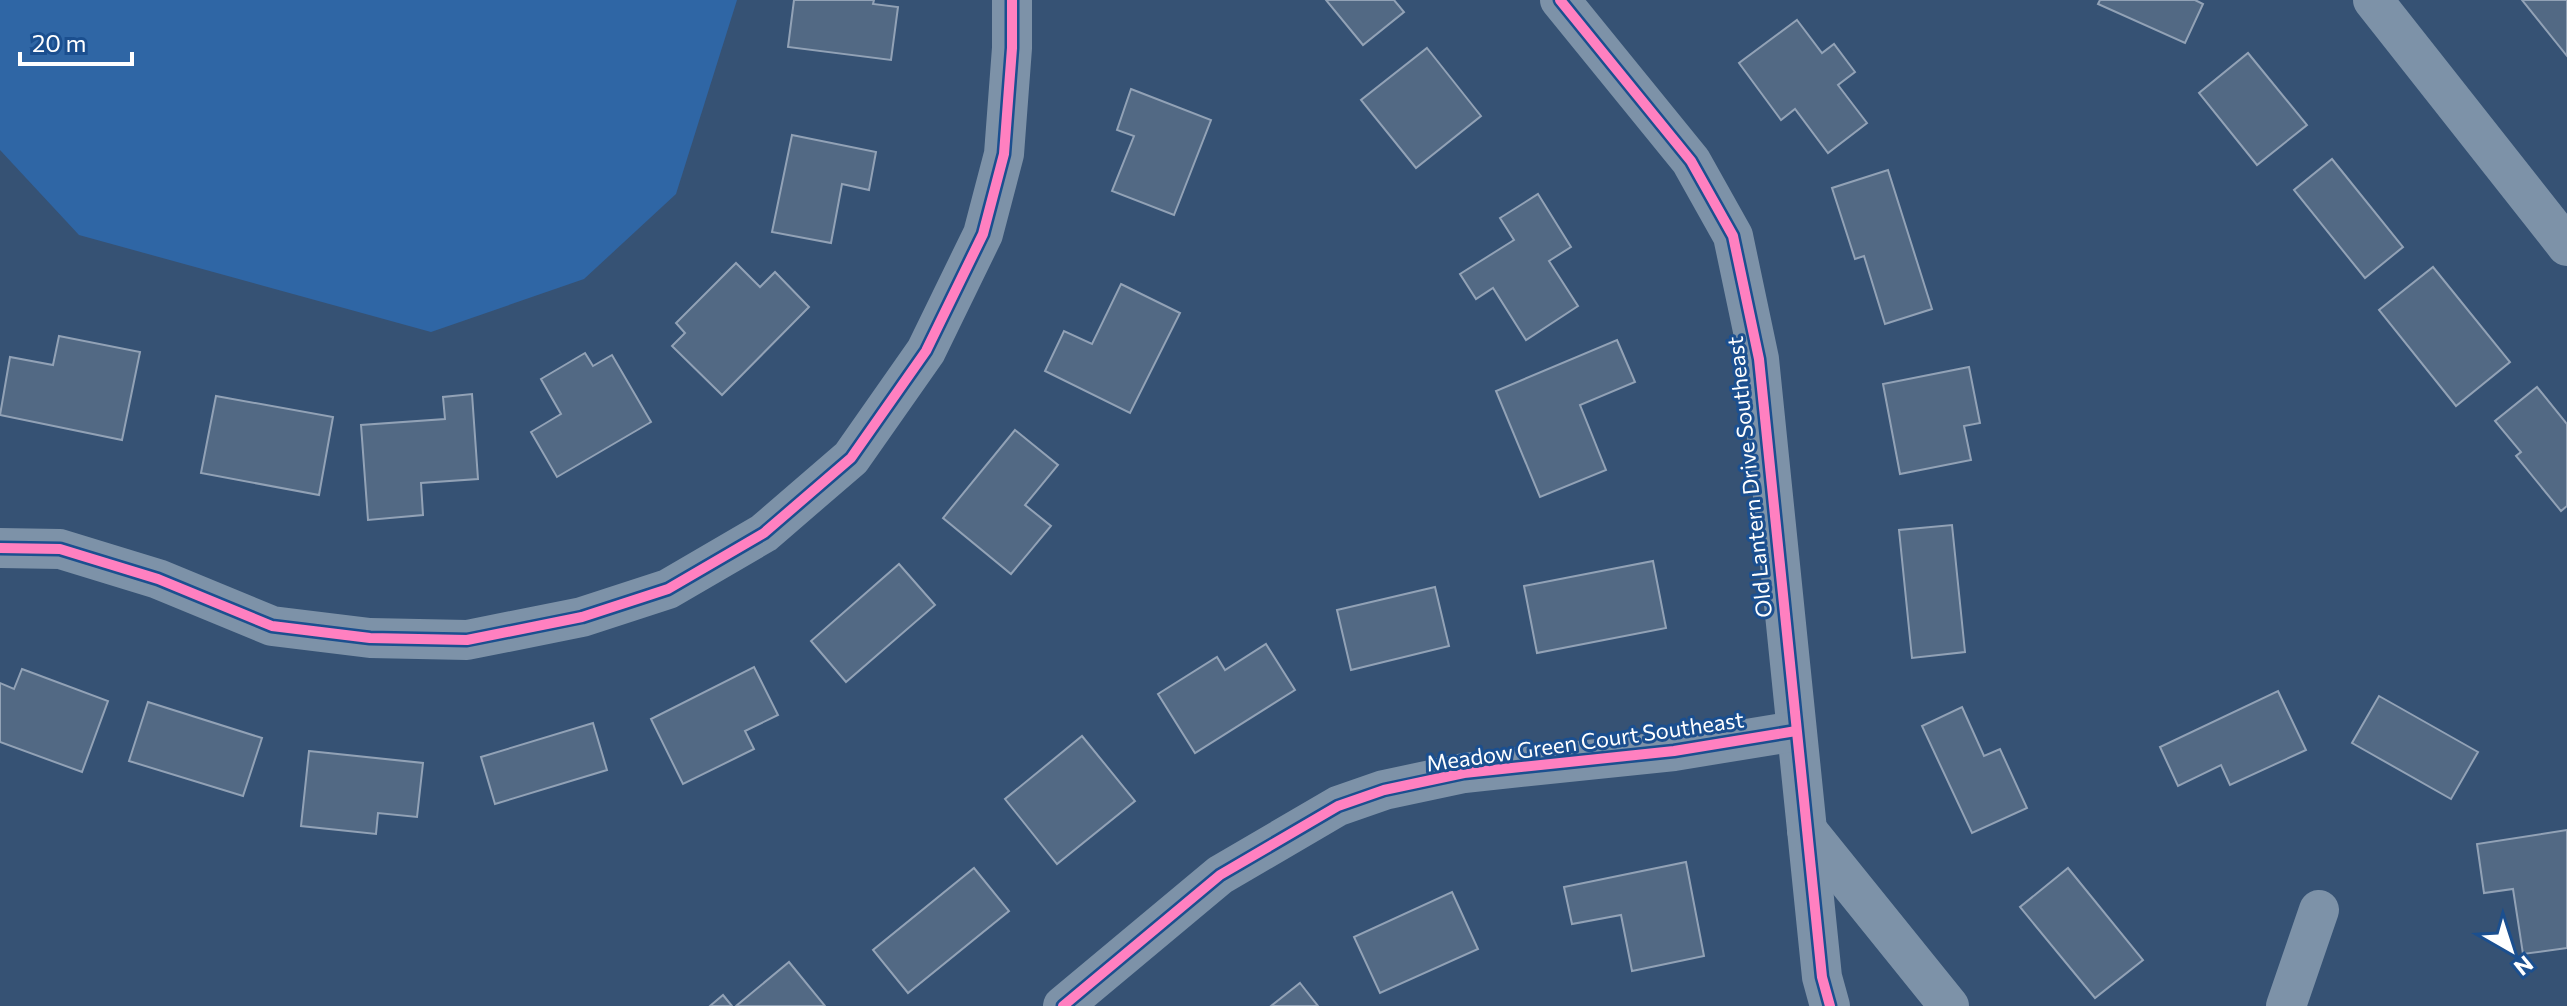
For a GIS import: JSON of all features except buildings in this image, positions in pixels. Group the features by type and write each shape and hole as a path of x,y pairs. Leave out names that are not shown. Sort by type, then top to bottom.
{"street":[{"path":"0,548 60,549 158,579 272,626 370,638 467,640 582,617 668,589 764,533 851,458 926,351 983,234 1004,154 1012,48 1012,0"},
{"name":"Old Lantern Drive Southeast","path":"1560,0 1691,161 1733,236 1759,359 1822,977 1830,1006"},
{"path":"2373,0 2567,246"},
{"name":"Meadow Green Court Southeast","path":"1063,1006 1220,875 1338,806 1384,790 1464,773 1674,751 1796,731"},
{"path":"1807,830 1949,1006"},
{"path":"2286,1006 2319,910"}],"shaded area":[{"path":"0,0 737,0 676,194 584,279 431,332 79,235 0,150"}],"cycle path":[{"path":"0,548 60,549 158,579 272,626 370,638 467,640 582,617 668,589 764,533 851,458 926,351 983,234 1004,154 1012,48 1012,0"},
{"path":"1560,0 1691,161 1733,236 1759,359 1822,977 1830,1006"},
{"path":"1063,1006 1220,875 1338,806 1384,790 1464,773 1674,751 1796,731"}]}
